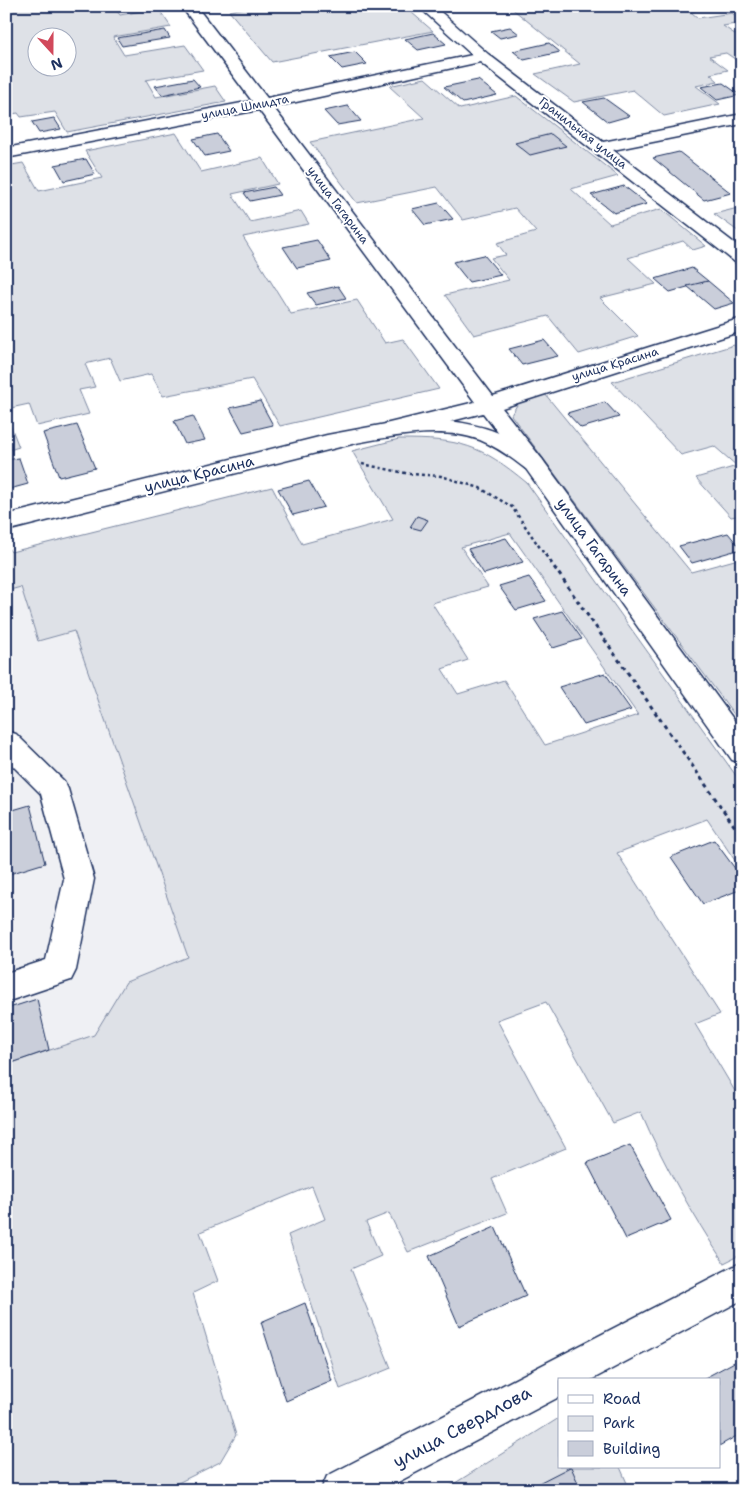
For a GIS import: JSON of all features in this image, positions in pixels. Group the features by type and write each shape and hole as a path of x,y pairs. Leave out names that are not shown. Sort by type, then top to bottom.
{"street":[{"name":"улица Гагарина","path":"188,6 534,464 742,752"},
{"name":"Гранильная улица","path":"426,6 483,57 602,147 742,258"},
{"name":"улица Шмидта","path":"6,153 263,104 483,57"},
{"path":"602,147 742,119"},
{"name":"улица Красина","path":"6,523 307,447 393,429 488,405 742,324"},
{"name":"улица Гагарина","path":"393,429 430,426 468,429 492,436 516,449 534,464"},
{"path":"6,742 54,789 79,879 60,970 6,988"},
{"name":"улица Свердлова","path":"341,1490 742,1280"}],"path":[{"path":"307,447 330,460 360,463 410,474 441,476 480,488 512,508 742,838"}],"shaded area":[{"path":"21,587 38,641 74,631 188,957 126,982 94,1035 6,1065 6,591"}],"green space":[{"path":"6,6 113,6 120,15 158,8 171,27 113,37 124,55 185,45 203,70 146,80 156,97 215,86 226,102 67,132 55,112 21,117 18,113 6,115"},
{"path":"254,6 404,6 433,31 272,62 229,11"},
{"path":"509,6 713,6 691,12 698,18 732,13 742,21 742,23 723,26 742,39 742,64 726,53 709,56 728,70 710,74 718,81 696,86 720,104 664,116 633,90 574,102 535,74 580,64"},
{"path":"425,78 460,109 516,96 618,176 571,189 610,224 661,209 706,246 693,250 683,241 628,258 656,284 600,298 638,336 579,354 548,316 474,335 445,295 509,280 491,258 506,255 497,243 536,232 515,208 463,220 437,187 357,203 310,142 424,118 389,86"},
{"path":"176,133 201,172 262,158 278,184 232,194 250,222 301,211 309,224 243,237 291,314 357,300 385,343 403,339 439,389 280,426 252,379 163,396 151,374 120,381 110,358 85,364 95,387 79,390 89,414 37,426 29,404 6,409 6,166 23,163 39,191 102,178 85,151"},
{"path":"742,207 742,234 714,214"},
{"path":"734,345 742,352 742,515 731,517 696,478 737,466 714,446 681,455 612,382"},
{"path":"545,394 691,572 742,558 742,725 511,415 520,400"},
{"path":"6,414 19,447 6,451"},
{"path":"399,439 438,440 468,446 482,452 511,470 527,483 742,784 742,871 707,819 617,853 720,1014 695,1024 739,1098 742,1097 742,1254 724,1263 679,1189 641,1112 613,1123 546,1002 497,1020 566,1148 492,1179 507,1213 408,1252 389,1213 366,1222 381,1256 351,1269 391,1368 340,1389 288,1235 325,1219 312,1186 200,1232 218,1281 193,1293 236,1435 220,1462 164,1490 6,1490 6,1065 94,1035 126,982 188,957 74,631 38,641 21,587 6,591 6,545 11,552 272,487 302,544 393,519 352,451","holes":["510,533 638,715 545,745 504,680 458,694 442,669 468,660 432,603 488,587 461,547"]},
{"path":"558,1419 558,1468 620,1468 630,1490 444,1490"}],"building":[{"path":"116,6 145,6 119,11"},
{"path":"510,27 519,34 500,38 491,31"},
{"path":"165,30 170,38 122,46 117,38"},
{"path":"433,33 446,44 418,50 405,39"},
{"path":"549,43 560,52 524,60 513,51"},
{"path":"355,52 367,64 342,69 330,57"},
{"path":"193,79 200,87 162,95 155,86"},
{"path":"478,80 497,95 463,103 444,87"},
{"path":"723,83 740,95 717,100 701,87"},
{"path":"604,98 629,116 608,122 583,102"},
{"path":"348,106 361,121 337,125 324,111"},
{"path":"54,118 61,129 39,133 32,122"},
{"path":"217,134 229,151 205,156 193,139"},
{"path":"551,134 566,146 530,155 515,143"},
{"path":"679,152 731,193 704,200 653,158"},
{"path":"86,159 95,174 64,181 55,165"},
{"path":"624,186 647,204 614,213 591,195"},
{"path":"274,187 280,195 250,201 244,193"},
{"path":"439,203 453,219 425,225 412,209"},
{"path":"317,240 331,261 297,268 283,247"},
{"path":"484,255 501,275 469,282 453,262"},
{"path":"692,268 708,281 670,292 655,279"},
{"path":"708,281 734,303 714,309 687,286"},
{"path":"338,286 346,298 316,305 307,293"},
{"path":"544,340 558,356 522,365 509,349"},
{"path":"260,401 273,425 243,432 230,408"},
{"path":"605,402 619,417 581,428 567,413"},
{"path":"193,416 205,440 185,444 174,421"},
{"path":"77,425 95,468 59,477 43,433"},
{"path":"19,458 28,484 6,490 6,460"},
{"path":"309,481 324,507 293,515 278,489"},
{"path":"417,516 428,520 421,530 410,527"},
{"path":"728,533 741,549 692,563 679,546"},
{"path":"506,538 523,562 484,574 468,549"},
{"path":"529,577 546,601 516,610 499,586"},
{"path":"562,611 582,639 553,648 534,619"},
{"path":"605,673 631,710 584,725 559,687"},
{"path":"30,805 45,863 6,875 6,812"},
{"path":"714,840 742,878 742,889 703,904 671,857"},
{"path":"37,999 49,1050 6,1065 6,1009"},
{"path":"630,1145 671,1220 626,1239 587,1163"},
{"path":"495,1227 526,1296 459,1326 429,1256"},
{"path":"305,1303 332,1381 286,1401 261,1322"},
{"path":"740,1359 742,1362 742,1433 720,1445 720,1378 705,1378"},
{"path":"571,1468 581,1490 525,1490"}]}
